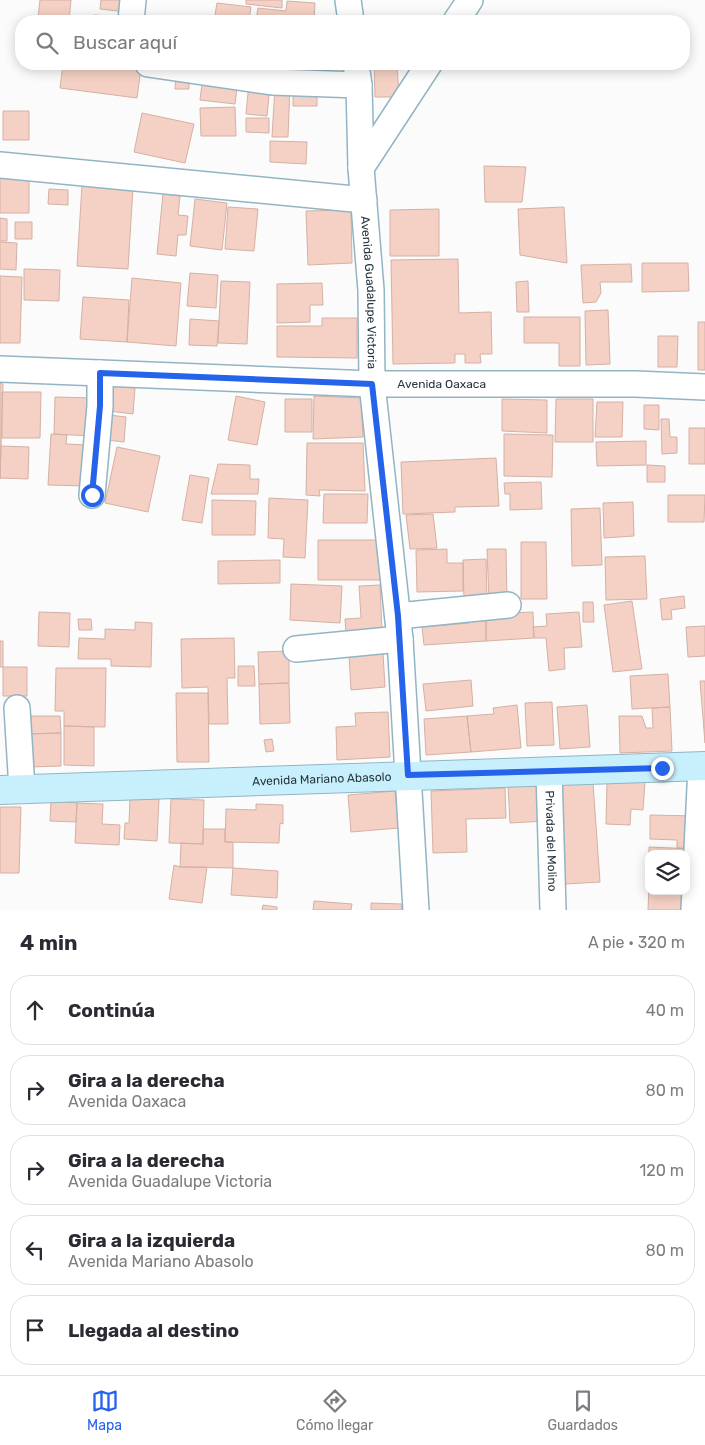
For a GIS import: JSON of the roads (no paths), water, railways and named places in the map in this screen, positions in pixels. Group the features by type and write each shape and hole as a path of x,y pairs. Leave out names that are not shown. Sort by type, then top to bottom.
{"street":[{"path":"132,15 133,0"},
{"path":"348,0 349,15"},
{"path":"460,15 470,0"},
{"path":"189,70 272,82 357,74"},
{"path":"361,168 425,70"},
{"name":"Avenida Guadalupe Victoria","path":"357,74 361,168 371,290 372,384 399,628 416,910"},
{"path":"0,165 364,200"},
{"name":"Avenida Oaxaca","path":"0,369 372,384 636,384 705,387"},
{"path":"92,495 100,406 100,373"},
{"path":"296,649 508,605"},
{"path":"11,789 17,708"},
{"path":"694,910 703,767"},
{"name":"Avenida Mariano Abasolo","path":"11,789 703,767"},
{"name":"Privada del Molino","path":"549,772 553,910"}]}
